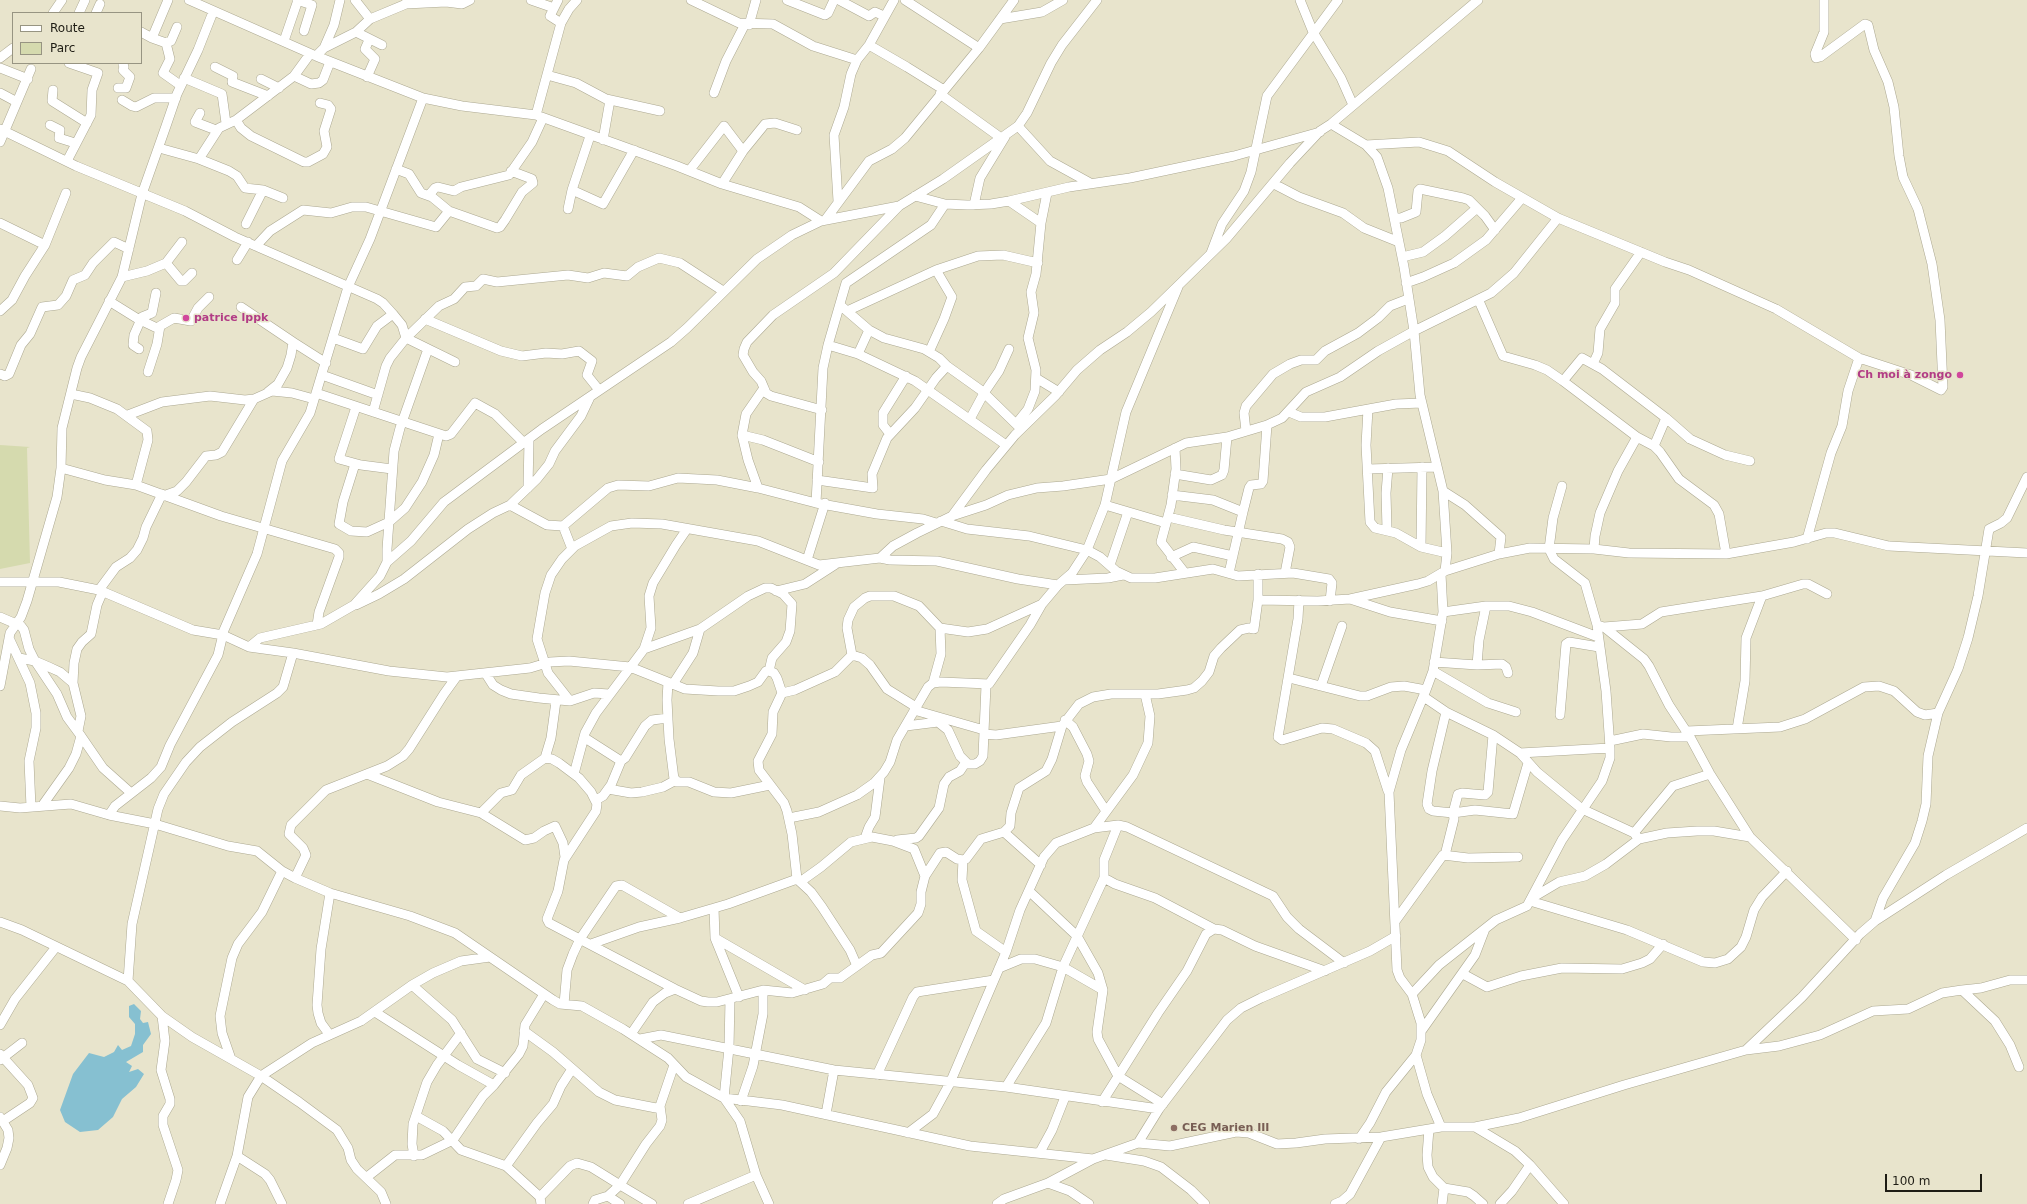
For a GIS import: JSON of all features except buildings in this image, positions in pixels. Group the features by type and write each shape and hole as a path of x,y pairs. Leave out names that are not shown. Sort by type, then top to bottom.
{"street":[{"path":"54,12 62,0"},
{"path":"80,12 86,0"},
{"path":"152,38 168,0"},
{"path":"190,0 205,3 213,12 284,41 330,62 423,98 462,106 540,116 590,136 634,150 722,184 799,207 823,220"},
{"path":"284,41 298,0 312,5 304,31"},
{"path":"324,48 334,25 340,0"},
{"path":"355,0 370,19"},
{"path":"199,159 216,130 226,123 236,120 279,88 294,76 313,55 356,32 370,19 407,2 447,1 462,4 470,0"},
{"path":"531,0 556,4 550,18 561,23"},
{"path":"429,195 434,188 454,191 461,187 507,176 511,171 532,142 540,116 547,75 561,23 568,9 577,0"},
{"path":"691,0 747,24 774,24 813,46 857,60"},
{"path":"714,93 726,61 747,24 756,0"},
{"path":"787,0 824,15 828,13 834,0"},
{"path":"839,0 868,16 875,12 884,16"},
{"path":"838,201 834,135 844,107 850,74 857,60 869,46 894,0"},
{"path":"905,0 978,48"},
{"path":"823,220 869,161 899,144 978,48 1014,0"},
{"path":"1000,19 1042,12 1063,0"},
{"path":"822,410 771,396 766,393 761,381 753,372 743,355 747,342 773,315 834,272 899,206 1018,126 1027,113 1051,63 1062,45 1097,0"},
{"path":"1300,0 1312,32 1341,78 1353,105"},
{"path":"1211,254 1222,224 1244,191 1250,172 1267,96 1312,32 1338,0"},
{"path":"1019,427 1059,392 1077,370 1106,345 1127,332 1139,322 1211,254 1274,184 1290,163 1320,132 1478,0"},
{"path":"1366,145 1419,142 1437,146 1462,158 1495,182 1558,218 1665,262 1689,270 1776,309 1859,358 1924,380 1938,390 1943,387 1940,320 1932,264 1918,209 1903,177 1899,156 1894,107 1888,82 1874,50 1868,25 1865,24 1820,57 1816,58 1815,54 1824,32 1824,0"},
{"path":"0,686 11,630 21,617 53,512 61,468 62,428 81,357 122,277 142,194 182,82 198,50 213,12"},
{"path":"142,33 166,43 171,41 178,27"},
{"path":"356,32 369,40 382,45"},
{"path":"367,77 376,59 365,49 369,40"},
{"path":"166,43 170,59 163,73 182,82 222,94 226,123"},
{"path":"869,46 911,69 1004,136"},
{"path":"0,58 12,49"},
{"path":"294,76 311,84 319,83 323,80 330,62"},
{"path":"67,161 75,143 91,115 92,90 98,73 73,64"},
{"path":"118,88 126,88 130,77 123,70 124,67 122,64"},
{"path":"215,67 233,76 232,82 268,96"},
{"path":"0,68 28,80"},
{"path":"0,142 3,131 18,102 31,70"},
{"path":"547,75 576,83 598,96 610,100 660,111"},
{"path":"261,78 279,88"},
{"path":"53,90 52,101 87,123"},
{"path":"0,93 18,102"},
{"path":"122,100 136,107 154,98 176,98"},
{"path":"109,815 115,806 151,778 161,767 170,744 218,655 223,635 257,554 262,529 282,462 302,430 310,413 348,287 381,212 423,98"},
{"path":"603,140 610,100"},
{"path":"236,120 241,128 252,136 304,162 308,162 323,154 327,147 324,131 331,108 328,105 320,103"},
{"path":"200,113 195,122 216,130"},
{"path":"722,184 743,151 767,123 775,123 797,130"},
{"path":"1331,124 1366,145 1377,157 1384,173 1402,257 1414,332 1422,403 1443,491 1447,553 1443,572 1443,616 1434,666 1425,693 1401,750 1389,792"},
{"path":"50,125 60,130 59,138 75,143"},
{"path":"689,171 724,126 743,151"},
{"path":"1018,126 1050,161 1090,183"},
{"path":"3,131 142,194 185,211 252,244 383,302 402,325 406,338 455,362"},
{"path":"915,196 945,204 974,205 1009,201 1090,183 1130,178 1254,151 1320,132"},
{"path":"568,209 572,190 590,136"},
{"path":"974,205 980,178 1004,136"},
{"path":"159,148 199,159 234,173 245,188 263,190 283,198"},
{"path":"572,190 603,204 634,150"},
{"path":"396,169 409,174 421,193 429,195 449,211 499,228 522,192 533,183 532,179 511,171"},
{"path":"1274,184 1299,197 1344,213 1364,228 1398,242"},
{"path":"1394,218 1401,218 1416,212 1418,191 1420,189 1463,198 1477,208 1495,230"},
{"path":"246,224 263,190"},
{"path":"0,311 12,300 25,276 46,245 66,193"},
{"path":"952,516 1019,427 1034,398 1036,378 1028,338 1034,313 1031,292 1038,263 1041,223 1047,193"},
{"path":"1406,283 1423,278 1454,263 1486,240 1522,198"},
{"path":"1009,201 1041,223"},
{"path":"846,283 931,225 945,204"},
{"path":"237,260 252,244 303,210 332,213 360,206 436,227 449,211"},
{"path":"354,605 380,576 387,562 411,541 444,502 526,441 671,342 757,259 792,235 823,220 899,206"},
{"path":"1402,257 1423,252 1445,236 1477,208"},
{"path":"880,558 893,546 939,522 952,516 986,505 1008,495 1037,488 1111,479 1175,448 1192,442 1227,437 1246,432 1268,425 1282,418 1306,392 1340,377 1378,351 1479,301 1504,284 1558,218"},
{"path":"0,223 46,245"},
{"path":"0,374 5,376 9,374 21,345 30,334 34,322 42,307 58,305 66,296 73,280 85,275 93,263 114,242 129,249"},
{"path":"122,277 147,272 166,263 182,242"},
{"path":"1593,364 1598,353 1600,329 1616,303 1615,290 1641,252"},
{"path":"844,308 936,270 978,256 991,254 1038,263"},
{"path":"373,412 383,375 390,358 406,338 439,306 454,299 466,287 476,286 483,280 497,282 568,275 588,278 604,273 627,276 638,267 659,258 680,263 723,291"},
{"path":"166,263 181,280 184,281 192,273"},
{"path":"929,352 952,297 936,270"},
{"path":"834,272 846,283"},
{"path":"807,560 820,503 817,480 822,410 823,368 828,345 844,308 846,283"},
{"path":"933,682 986,685 990,682 1013,651 1042,604 1062,582 1087,550 1105,505 1126,412 1180,284"},
{"path":"139,349 133,345 133,341 142,318 152,313 156,293"},
{"path":"148,372 157,344 159,329 163,323 174,318 191,321 198,308 209,297"},
{"path":"1246,432 1244,413 1246,406 1273,374 1290,364 1301,360 1316,360 1325,351 1358,333 1378,318 1390,306 1408,299"},
{"path":"109,301 159,329"},
{"path":"1479,301 1502,356 1535,365 1547,370 1563,381 1637,436 1654,446 1679,479 1714,505 1719,514 1726,554"},
{"path":"240,307 326,363"},
{"path":"844,308 869,330 884,338 914,345 929,352 984,393 1019,427"},
{"path":"333,338 363,348 377,326 393,314"},
{"path":"425,319 501,351 522,356 546,353 562,354 579,351 592,361 587,375 599,390"},
{"path":"858,354 869,330"},
{"path":"128,415 162,402 217,396 245,400 254,399 268,392 278,384 290,363 293,342"},
{"path":"828,345 858,354 906,376 1006,444"},
{"path":"387,562 394,451 402,423 428,349"},
{"path":"970,419 984,393 999,371 1009,349"},
{"path":"1563,381 1582,358 1593,364 1666,418 1690,439 1725,455 1750,462"},
{"path":"1807,539 1831,452 1842,426 1848,391 1859,358"},
{"path":"817,480 873,488 872,474 882,445 928,391 936,378 947,366"},
{"path":"322,375 378,395"},
{"path":"890,434 883,425 883,413 906,376"},
{"path":"1036,378 1059,392"},
{"path":"758,488 748,460 742,435 746,414 764,388"},
{"path":"268,392 315,396 373,412 402,423 449,436 475,403 495,414 526,441 528,488"},
{"path":"71,394 100,402 128,415 148,431 149,435 136,485"},
{"path":"249,647 260,638 317,625 354,605 379,594 404,579 468,529 493,513 510,505 528,488 549,464 555,451 581,416 590,397"},
{"path":"42,806 69,768 76,754 81,716 74,683 75,654 82,642 92,634 101,590 116,567 130,558 137,550 144,538 146,527 164,495 177,491 206,456 216,455 222,452 254,399"},
{"path":"1289,412 1301,417 1325,417 1396,404 1422,403"},
{"path":"356,407 339,459 355,464 392,469"},
{"path":"1368,409 1366,445 1370,522 1375,528 1387,530 1421,548 1447,553"},
{"path":"1654,446 1666,418"},
{"path":"1229,573 1249,488 1251,485 1261,484 1263,481 1268,425"},
{"path":"355,464 343,502 339,524 345,530 367,532 389,522 405,508 422,482 434,455 439,434"},
{"path":"742,435 763,440 819,462"},
{"path":"1594,549 1600,513 1618,471 1637,436"},
{"path":"1175,474 1211,480 1222,475 1224,470 1227,437"},
{"path":"1175,448 1175,474 1172,495 1161,542 1171,557 1185,573"},
{"path":"1421,548 1422,467"},
{"path":"1368,469 1437,467"},
{"path":"61,468 105,480 136,485 262,529 305,539 338,550 339,557 319,612 317,625"},
{"path":"1387,530 1386,493 1388,468"},
{"path":"1875,920 1883,898 1915,843 1922,821 1926,804 1928,756 1938,712 1958,670 1968,638 1986,552 1989,529 2007,518 2027,477"},
{"path":"510,505 547,525 563,526 608,488 618,485 649,486 678,478 717,480 877,514 923,519 967,529 1029,536 1087,550 1100,557 1122,575 1131,578 1155,578 1213,570 1238,576 1285,573 1329,579 1332,586 1330,601"},
{"path":"1412,994 1439,965 1504,915 1521,910 1531,899 1562,840 1602,781 1610,758 1606,691 1599,642 1601,626 1585,583 1558,565 1548,549 1553,518 1562,486"},
{"path":"1443,491 1464,505 1501,537 1500,554"},
{"path":"1172,495 1213,500 1243,512"},
{"path":"1105,505 1128,512 1167,520 1266,535 1288,542 1290,553 1285,573"},
{"path":"1110,565 1128,512"},
{"path":"570,701 553,681 544,664 537,639 545,593 551,575 562,559 572,549 611,526 646,523 758,541 819,565 880,558 890,560 937,561 1018,579 1062,582 1108,578 1122,575"},
{"path":"563,526 572,549"},
{"path":"574,774 578,756 596,714 609,694 644,649 651,628 649,596 653,583 676,544 688,529"},
{"path":"1258,600 1330,601 1350,599 1418,584 1443,572 1500,554 1530,548 1594,549 1630,553 1726,554 1807,539 1826,533 1835,533 1889,546 2027,553"},
{"path":"1171,557 1193,547 1233,556"},
{"path":"776,591 805,584 837,564"},
{"path":"545,758 556,761 584,782 598,804 596,811 565,857 562,864 558,892 547,919 551,925 701,1001 717,1002 763,990 792,994 823,984 830,978 840,978 872,955 881,953 914,919 921,904 921,892 925,876 940,853 946,852 957,859 966,859 981,839 1004,832 1010,826 1011,813 1018,788 1046,771 1052,759 1064,723 1079,704 1093,697 1111,694 1158,694 1194,688 1202,681 1209,672 1214,656 1221,648 1240,630 1249,628 1254,629 1258,600 1258,574"},
{"path":"0,582 32,580 67,583 101,590 193,630 223,635 249,647 293,653 389,671 448,677 486,674 569,661 630,667 694,690 734,691 758,682 766,672 769,671 772,658 778,650 783,647 790,631 792,604 789,598 770,588 765,588 748,596 700,629 644,649"},
{"path":"1601,626 1642,624 1661,612 1762,596 1803,584 1808,584 1827,594"},
{"path":"852,655 848,620 854,607 870,596 894,596 919,606 940,628 968,632 987,629 1042,604"},
{"path":"1737,729 1745,681 1746,638 1762,596"},
{"path":"1350,599 1390,612 1443,616 1486,606 1509,606 1532,612 1599,642"},
{"path":"1299,600 1298,619 1289,678 1277,734 1280,739 1322,728 1333,729 1366,743 1374,751 1389,792 1398,970 1400,978 1412,994 1422,1030 1421,1040 1416,1055 1386,1092 1370,1123 1359,1139"},
{"path":"1477,665 1479,640 1486,606"},
{"path":"0,616 24,630 29,649 35,661 57,694 67,717 103,768 131,793"},
{"path":"1321,686 1342,626"},
{"path":"1601,626 1647,663 1669,705 1689,734 1710,774 1750,837 1787,871 1856,940"},
{"path":"789,818 819,812 838,804 857,795 880,778 890,762 897,740 921,696 933,682 941,654 940,628"},
{"path":"676,780 668,718 671,683 693,652 700,629"},
{"path":"9,638 30,683 36,713 36,728 29,761 31,807"},
{"path":"1560,715 1566,644 1569,642 1599,642"},
{"path":"128,981 130,935 155,824 164,794 186,762 217,733 283,687 293,653"},
{"path":"782,693 795,690 835,672 852,655"},
{"path":"852,655 862,658 870,664 887,689 915,708 984,732 996,735 1064,723 1073,727 1089,761 1085,776 1086,782 1106,811"},
{"path":"19,658 35,661 60,672 74,683"},
{"path":"1434,666 1502,664 1506,667 1508,672"},
{"path":"1434,666 1488,703 1516,712"},
{"path":"769,671 774,673 777,678 782,693 773,712 772,734 758,761 759,770 784,803 789,818 798,880 822,907 850,950 857,966"},
{"path":"486,674 493,685 500,690 511,694 556,701 570,701 594,693 609,694"},
{"path":"295,878 306,855 303,848 289,834 291,825 326,790 396,761 409,749 457,676"},
{"path":"1289,678 1360,696 1367,696 1391,687 1404,686 1425,693 1446,712 1494,735 1520,752 1528,763 1582,809 1636,836 1714,831 1750,837"},
{"path":"906,726 938,722 948,730 957,751 966,762 968,764 975,764 980,761 983,756 986,685"},
{"path":"1520,752 1610,745 1643,734 1671,737 1737,729 1780,727 1805,718 1864,687 1879,686 1894,690 1917,712 1925,714 1938,712"},
{"path":"1094,828 1133,775 1148,743 1150,716 1145,694"},
{"path":"481,813 501,793 512,790 521,775 545,758 551,738 556,701"},
{"path":"1446,712 1432,771 1428,804 1430,809 1433,811 1453,812 1475,810 1514,814 1528,763"},
{"path":"596,800 603,796 608,789 621,761 625,758 649,723 652,720 668,718"},
{"path":"1445,855 1454,819 1453,812 1458,794 1485,795 1488,792 1494,735"},
{"path":"585,738 621,761"},
{"path":"893,841 916,838 919,836 939,808 944,784 949,778 960,771 966,762"},
{"path":"367,774 438,802 481,813 525,840 534,838 555,826 563,843 565,857"},
{"path":"1531,899 1559,882 1585,876 1606,864 1636,836 1673,786 1710,774"},
{"path":"865,838 869,827 875,818 880,778"},
{"path":"676,780 677,782 694,784 706,791 719,793 731,793 770,785"},
{"path":"608,789 631,793 642,792 663,787 676,780"},
{"path":"0,806 31,807 71,804 109,815 155,824 228,846 253,850 261,853 282,871 330,893 410,916 450,930 557,1002 582,1006 631,1034 660,1053 695,1083 724,1098 782,1105 970,1146 1040,1152 1093,1159"},
{"path":"1006,1087 1046,1023 1063,967 1104,878 1104,860 1118,825"},
{"path":"908,1133 933,1114 950,1083 1006,952 1014,925 1044,857 1056,843 1094,828 1118,825 1273,896 1287,917 1299,929 1344,963"},
{"path":"1746,1050 1802,997 1875,920 1946,875 2027,828"},
{"path":"1004,832 1041,865"},
{"path":"591,944 638,927 680,918 798,880 821,867 851,842 865,838 872,837 893,841 914,849 925,876"},
{"path":"1396,920 1439,858 1445,855 1468,858 1518,857"},
{"path":"963,860 962,880 976,931 1006,952"},
{"path":"231,1059 222,1033 220,1020 232,958 238,944 262,912 282,871"},
{"path":"1531,899 1627,930 1703,962 1715,963 1728,958 1741,947 1746,937 1754,910 1762,897 1787,871"},
{"path":"1104,878 1116,884 1155,898 1214,929 1222,930 1255,946 1326,971"},
{"path":"564,1004 568,970 580,939 616,886 620,884 680,918"},
{"path":"1029,891 1077,936 1098,973 1103,990 1097,1032 1098,1039 1118,1076 1161,1106"},
{"path":"329,1034 321,1023 318,1013 318,1006 321,950 330,893"},
{"path":"714,908 715,938 735,998 724,1098 740,1121 756,1175 770,1204"},
{"path":"0,922 22,930 128,981 162,1016 192,1038 261,1076 337,1130 348,1148 351,1160 357,1169 381,1192 386,1204"},
{"path":"1102,1102 1158,1013 1187,971 1206,934 1214,929"},
{"path":"1422,1030 1463,974 1474,955 1485,929"},
{"path":"1138,1143 1161,1106 1227,1020 1241,1008 1344,963 1396,936"},
{"path":"715,938 805,990"},
{"path":"1463,974 1487,987 1521,976 1562,968 1622,969 1650,959 1663,944"},
{"path":"0,1025 15,999 56,947"},
{"path":"220,1204 237,1156 248,1097 252,1088 261,1076 295,1053 329,1034 361,1021 412,985 452,964 490,957"},
{"path":"999,968 1021,959 1035,959 1063,967 1103,990"},
{"path":"877,1075 913,997 917,992 934,988 943,989 994,980"},
{"path":"997,1204 1004,1199 1048,1183 1093,1159 1138,1143 1170,1146 1236,1132 1249,1133 1277,1144 1325,1139 1359,1139 1429,1129 1475,1127 1520,1118 1624,1085 1746,1050 1779,1046 1820,1035 1873,1011 1908,1009 1942,993 1981,988 2010,980 2027,980"},
{"path":"412,985 444,1010 478,1059 505,1073"},
{"path":"631,1034 653,1002 665,992 675,989"},
{"path":"741,1101 755,1053 763,1014 763,990"},
{"path":"1962,990 1995,1021 2010,1045 2019,1067"},
{"path":"366,1177 395,1155 422,1155 453,1140 483,1096 505,1073 522,1049 525,1025 544,994"},
{"path":"375,1012 444,1056 494,1085"},
{"path":"162,1016 165,1041 161,1070 170,1099 170,1104 163,1116 163,1125 178,1170 168,1204"},
{"path":"524,1032 553,1052 606,1097 656,1108 660,1106"},
{"path":"414,1156 412,1136 416,1116 427,1082 461,1033"},
{"path":"640,1040 661,1035 834,1070 950,1083 1006,1087 1102,1102 1161,1106"},
{"path":"0,1165 7,1148 9,1138 1,1119 30,1103 33,1098 28,1085 1,1057 22,1043"},
{"path":"1416,1055 1427,1094 1441,1128"},
{"path":"593,1204 595,1200 608,1196 620,1185 646,1144 660,1126 662,1120 660,1106 674,1065"},
{"path":"506,1166 536,1123 554,1104 561,1086 572,1069"},
{"path":"826,1114 834,1070"},
{"path":"1040,1152 1052,1130 1065,1097"},
{"path":"416,1116 443,1131 461,1150 506,1166 541,1201 570,1166 577,1163 591,1167 652,1204"},
{"path":"1475,1127 1515,1151 1530,1165 1564,1204"},
{"path":"1429,1129 1428,1167 1432,1177 1444,1188 1468,1192 1483,1204"},
{"path":"1335,1204 1342,1201 1350,1194 1381,1137"},
{"path":"1104,1155 1144,1161 1161,1167 1191,1190 1205,1204"},
{"path":"237,1156 265,1174 270,1180 282,1204"},
{"path":"1500,1204 1512,1192 1530,1165"},
{"path":"688,1204 756,1175"},
{"path":"1048,1183 1070,1191 1089,1204"},
{"path":"1442,1204 1444,1188"},
{"path":"608,1196 620,1204"}],"green space":[{"path":"0,445 30,447 27,448 30,563 0,569"}],"water":[{"path":"134,1004 141,1011 140,1019 143,1023 148,1022 151,1034 143,1045 143,1052 126,1062 132,1066 129,1072 138,1069 144,1074 136,1087 122,1099 113,1117 98,1130 80,1132 65,1122 60,1110 73,1074 89,1053 104,1057 114,1052 118,1045 122,1050 131,1046 135,1034 135,1024 129,1017 129,1006"}],"place":[{"name":"patrice lppk","path":"186,318"},
{"name":"Ch moi à zongo","path":"1960,375"},
{"name":"CEG Marien III","path":"1174,1128"}]}
